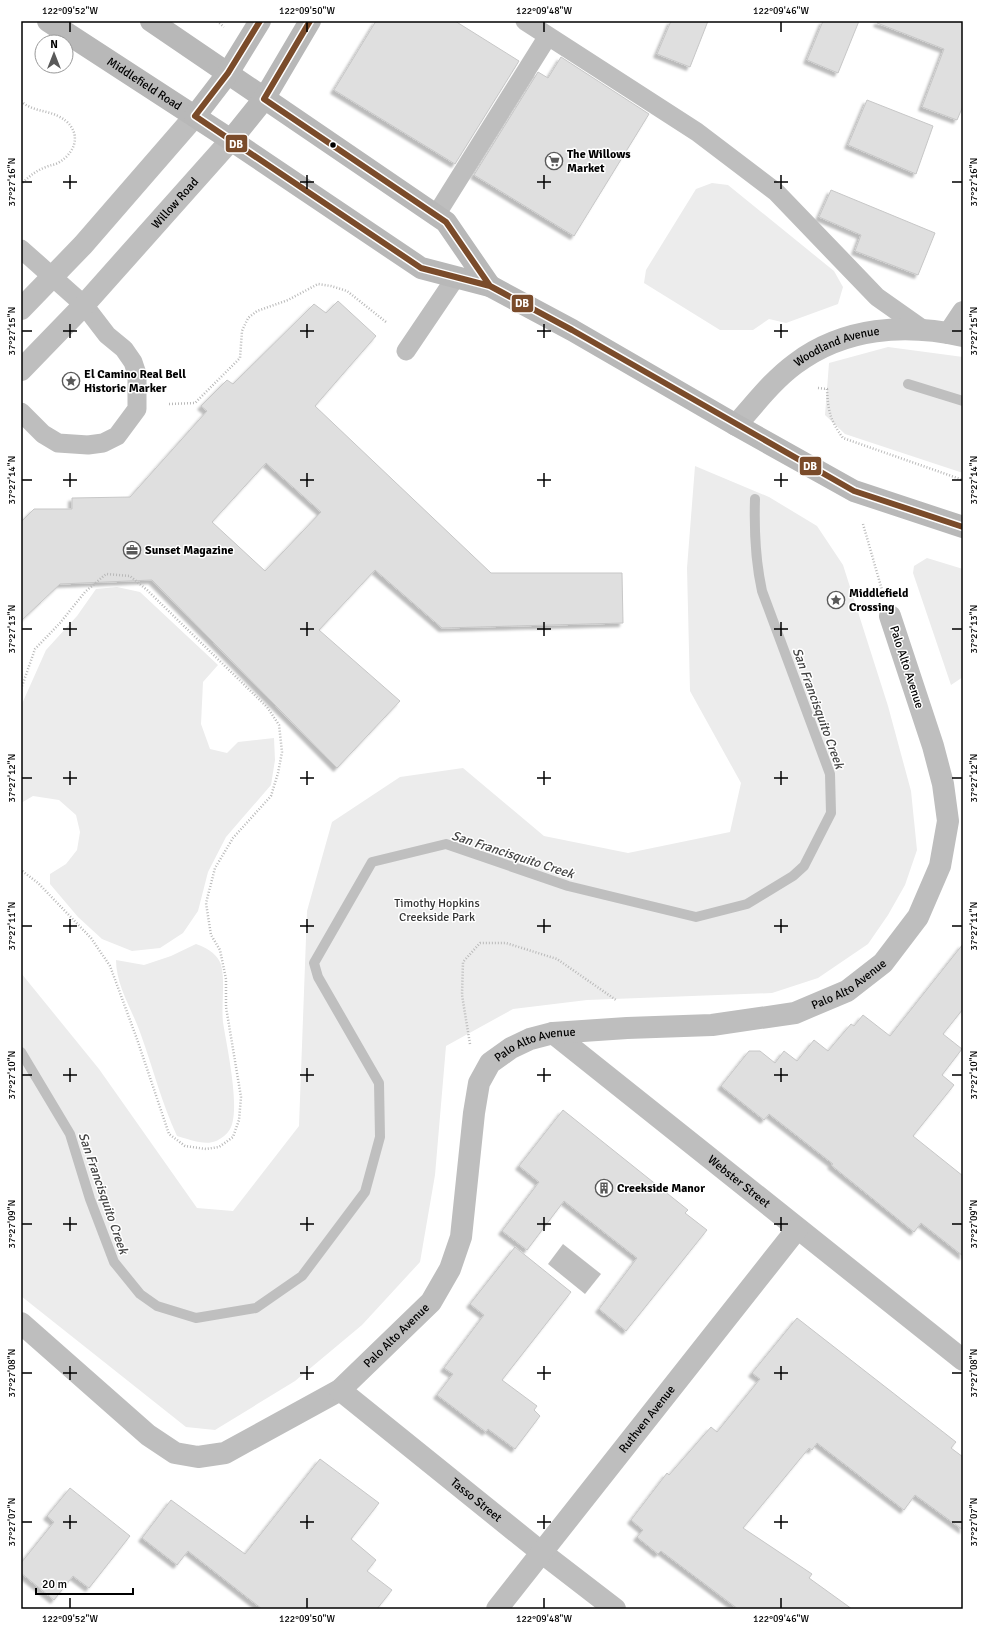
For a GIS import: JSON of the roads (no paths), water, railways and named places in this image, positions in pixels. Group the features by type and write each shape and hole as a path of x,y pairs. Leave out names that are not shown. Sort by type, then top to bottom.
{"main road":[{"name":"Middlefield Road","path":"48,21 231,140 421,268 490,286 572,330 854,491 963,527"},
{"name":"Middlefield Road","path":"151,21 446,222 490,286"},
{"path":"194,116 228,73 260,21"},
{"name":"Willow Road","path":"231,140 264,98 310,21"}],"street":[{"path":"21,310 84,245 194,116"},
{"name":"Willow Road","path":"21,370 84,305 231,140"},
{"path":"956,334 963,312"},
{"name":"Woodland Avenue","path":"736,425 769,387 811,352 860,333 895,328 921,328 956,334"},
{"name":"Palo Alto Avenue","path":"21,1323 148,1435 175,1453 198,1457 225,1453 340,1390 431,1302 450,1269 461,1237 469,1150 479,1083 490,1063 511,1048 530,1039 553,1033 627,1028 712,1025 795,1012 847,990 883,963 918,917 940,866 948,821 943,784 890,616"},
{"name":"Webster Street","path":"553,1033 797,1230 963,1360"},
{"name":"Ruthven Avenue","path":"497,1609 797,1230"},
{"name":"Tasso Street","path":"340,1390 541,1552 615,1609"}],"lane":[{"path":"525,21 697,132 776,192 877,297 921,328"},
{"path":"436,215 548,36"},
{"path":"21,249 84,305 107,335 124,349 133,362 137,374 137,409 117,436 103,443 88,445 58,443 43,434 21,412"},
{"path":"406,351 456,278"}],"waterway":[{"name":"San Francisquito Creek","path":"908,384 963,401"},
{"name":"San Francisquito Creek","path":"21,1052 70,1134 90,1199 114,1262 140,1294 157,1306 196,1318 256,1308 302,1276 365,1192 380,1137 379,1083 318,977 314,963 372,862 446,844 568,886 696,917 747,904 793,876 804,866 831,813 830,774 762,591 756,545 755,499"}],"place":[{"name":"The Willows Market","path":"554,161"},
{"name":"El Camino Real Bell Historic Marker","path":"71,381"},
{"name":"Sunset Magazine","path":"132,550"},
{"name":"Middlefield Crossing","path":"836,600"},
{"name":"Creekside Manor","path":"604,1188"}],"park label":[{"name":"Timothy Hopkins Creekside Park","path":"437,910"}]}
